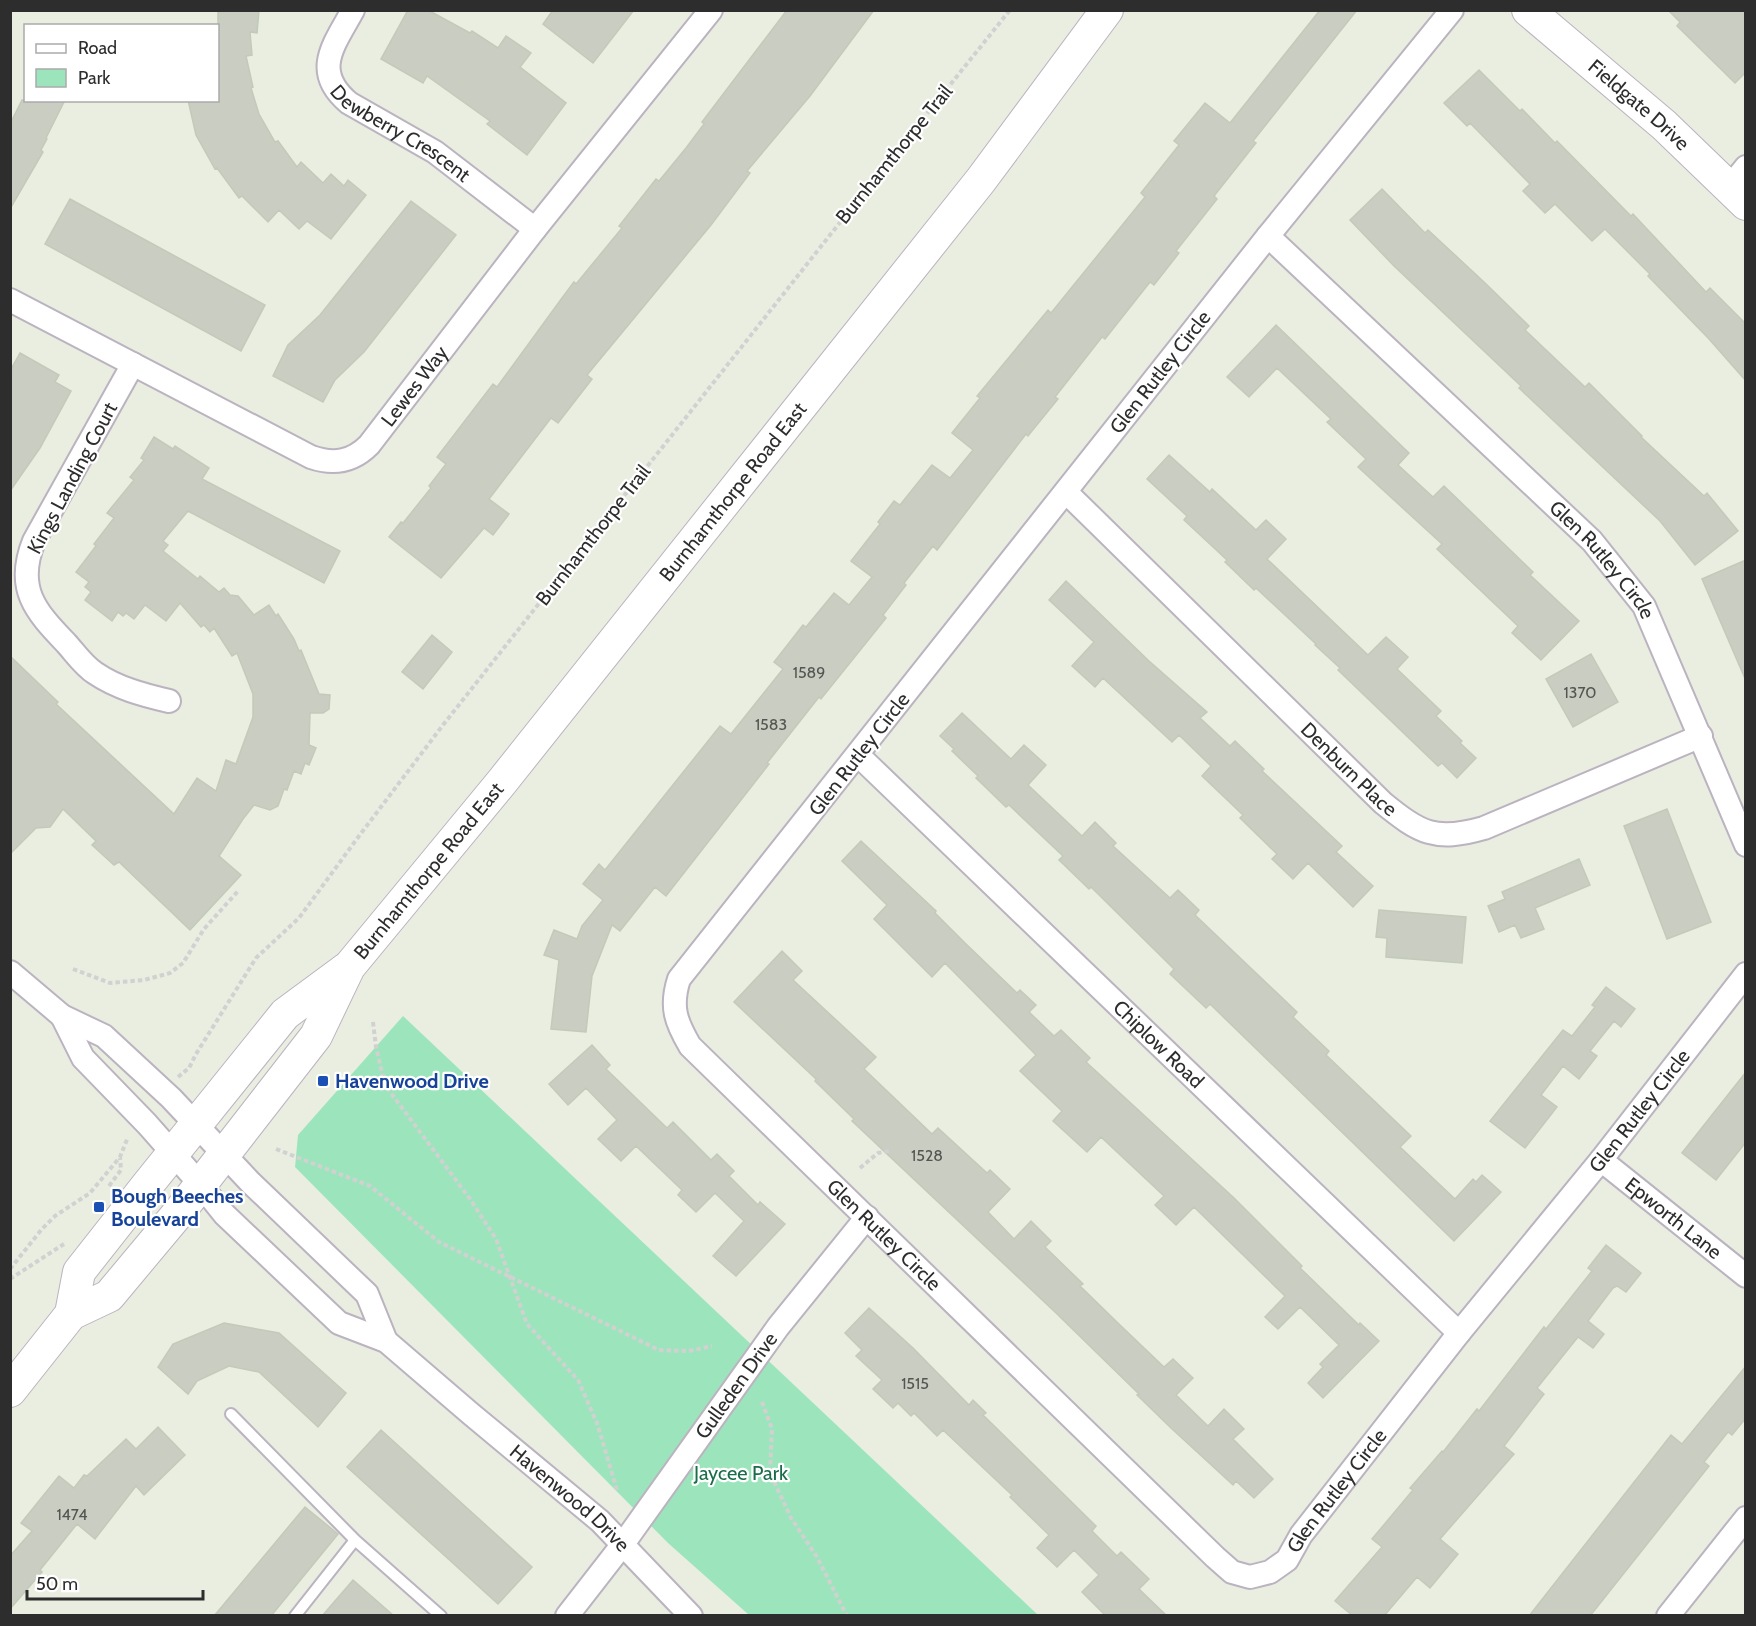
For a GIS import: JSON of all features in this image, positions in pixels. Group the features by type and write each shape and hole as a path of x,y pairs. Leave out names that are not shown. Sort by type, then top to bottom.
{"main road":[{"name":"Burnhamthorpe Road East","path":"70,1314 109,1296 200,1184 316,1036 349,967 508,774 981,180 1107,10"},
{"name":"Fieldgate Drive","path":"1528,10 1740,186"},
{"name":"Burnhamthorpe Road East","path":"10,1391 70,1314 78,1272 285,1014 349,967"}],"street":[{"name":"Dewberry Crescent","path":"352,10 330,50 328,62 333,86 340,95 349,103 435,152 535,229"},
{"name":"Lewes Way","path":"10,300 311,457 332,462 342,461 362,453 535,229 711,10"},
{"name":"Glen Rutley Circle","path":"1452,10 1268,236 679,979 674,1007 678,1026 690,1046 1215,1557 1232,1572 1250,1577 1270,1572 1287,1560 1301,1535 1601,1160 1746,974"},
{"name":"Glen Rutley Circle","path":"1268,236 1592,541 1644,606 1746,845"},
{"name":"Kings Landing Court","path":"133,364 34,541 26,567 27,584 32,601 42,618 93,672 127,689 169,701"},
{"name":"Denburn Place","path":"1066,492 1383,803 1412,826 1445,836 1460,835 1484,828 1701,736"},
{"name":"Chiplow Road","path":"858,755 1460,1334"},
{"path":"10,972 62,1016 104,1036 224,1153"},
{"path":"62,1016 83,1058 200,1184"},
{"name":"Havenwood Drive","path":"224,1153 251,1183 367,1294 387,1341"},
{"name":"Epworth Lane","path":"1601,1160 1746,1276"},
{"name":"Havenwood Drive","path":"200,1184 224,1214 339,1323 387,1341 600,1521 691,1616"},
{"name":"Gulleden Drive","path":"567,1616 623,1545 778,1327 867,1217"},
{"path":"1668,1616 1746,1518"}],"lane":[{"path":"231,1414 355,1540 441,1616"},
{"path":"295,1616 355,1540"}],"path":[{"name":"Burnhamthorpe Trail","path":"189,1068 256,958 299,918 443,725 1010,10"},
{"path":"73,969 110,984 144,980 170,973 183,963 204,929 239,890"},
{"path":"373,1022 376,1047 385,1084 470,1199 496,1239 527,1324 578,1380 597,1423 617,1490"},
{"path":"10,1269 55,1216 90,1193 120,1157 131,1130"},
{"path":"276,1149 370,1185 439,1242 660,1350 689,1352 712,1346"},
{"path":"860,1168 878,1153 889,1151"},
{"path":"106,1189 121,1170 120,1157"},
{"path":"10,1279 63,1245 70,1236"},
{"path":"762,1402 772,1429 770,1473 791,1518 817,1557 847,1616"}],"green space":[{"name":"Jaycee Park","path":"403,1016 1038,1615 749,1615 668,1543 295,1167 298,1135"}],"building":[{"path":"218,10 259,10 257,33 250,32 252,55 246,56 253,87 251,88 259,114 275,142 278,141 297,167 301,162 323,183 331,174 344,186 348,180 366,195 331,239 307,221 299,229 279,210 268,222 242,196 239,198 217,168 215,169 196,135 188,102 219,102"},
{"path":"408,10 428,10 470,33 472,31 498,48 506,36 531,53 520,67 566,103 527,155 487,124 490,121 427,76 423,83 381,59"},
{"path":"553,10 634,10 593,63 543,24"},
{"path":"787,10 874,10 810,96 747,171 750,173 711,225 587,375 592,379 558,423 551,418 489,499 509,514 493,535 484,528 441,578 389,537 431,488 429,486 446,464 437,457 493,384 497,387 574,282 576,284 622,228 619,226 656,179 659,181 686,148 704,124 702,122"},
{"path":"1320,10 1357,10 1253,141 1256,143 1214,196 1217,199 1176,251 1179,253 1154,285 1150,282 1105,339 1102,337 1055,397 1058,399 1028,436 1026,434 937,550 933,546 883,615 886,618 821,699 819,697 666,896 655,887 620,931 612,925 592,976 586,1032 551,1029 559,960 544,955 554,930 577,939 582,926 603,900 583,884 599,864 605,870 720,726 731,734 783,669 774,662 803,625 806,627 834,593 849,605 872,577 851,561 880,524 878,522 894,501 900,505 932,465 950,478 973,450 952,433 980,398 977,396 1048,310 1051,313 1145,197 1141,193 1179,145 1174,141 1205,103 1230,123"},
{"path":"1668,10 1746,10 1746,72 1735,83 1677,26 1680,22"},
{"path":"1479,70 1555,143 1557,141 1631,216 1633,214 1706,292 1710,288 1746,324 1746,381 1648,276 1650,274 1605,229 1592,241 1555,204 1545,213 1523,191 1530,184 1470,123 1467,126 1444,103"},
{"path":"22,100 24,102 64,102 46,138 41,150 43,152 10,209 10,124"},
{"path":"1382,189 1425,233 1428,230 1484,282 1529,326 1525,330 1585,387 1589,383 1641,437 1704,496 1707,493 1738,531 1695,565 1660,521 1519,388 1521,386 1394,266 1350,220"},
{"path":"70,199 265,305 241,351 45,244"},
{"path":"411,201 456,235 364,352 335,380 323,402 273,376 288,345 320,315"},
{"path":"1276,325 1409,453 1398,465 1433,497 1444,486 1533,572 1530,575 1579,621 1541,660 1512,633 1518,626 1437,549 1442,544 1358,467 1366,459 1327,422 1331,419 1277,368 1249,397 1227,377"},
{"path":"20,353 59,375 55,382 71,391 40,448 10,491 10,371"},
{"path":"154,437 173,449 175,446 209,468 202,479 340,551 324,583 188,511 163,541 168,545 163,551 198,579 200,576 219,592 224,588 230,595 238,596 254,615 269,605 276,616 278,614 299,651 301,650 319,694 330,695 329,709 323,713 310,713 309,745 316,748 309,765 305,763 301,774 294,771 278,806 270,810 254,805 243,819 219,856 241,875 190,930 119,862 114,865 92,845 96,841 63,809 50,827 36,828 10,854 10,656 58,702 56,704 174,814 197,778 216,791 226,760 236,764 253,717 253,694 237,653 232,656 214,628 210,632 204,625 201,627 180,603 166,621 145,605 134,619 126,613 123,616 118,612 112,621 85,600 91,592 85,587 89,582 76,572 114,518 107,513 134,480 130,477 144,460 141,458"},
{"path":"1169,455 1210,492 1212,489 1256,530 1266,520 1286,539 1267,559 1368,655 1386,637 1408,657 1397,669 1441,711 1436,716 1476,758 1457,778 1442,763 1438,766 1338,670 1340,668 1316,644 1256,588 1254,590 1225,562 1227,560 1184,520 1187,516 1147,479"},
{"path":"1746,560 1746,681 1702,579"},
{"path":"1066,581 1149,661 1207,712 1200,718 1230,746 1235,741 1264,769 1262,771 1342,846 1336,852 1373,886 1353,907 1308,863 1293,879 1272,859 1277,854 1240,818 1243,815 1202,776 1211,766 1179,735 1172,742 1103,678 1095,687 1072,666 1094,642 1049,600"},
{"path":"432,635 452,652 423,689 402,672"},
{"path":"1591,654 1618,702 1573,727 1546,679"},
{"path":"962,713 1011,759 1024,745 1046,765 1028,785 1082,836 1095,822 1116,843 1113,846 1170,898 1178,890 1199,910 1195,915 1297,1012 1293,1017 1329,1051 1326,1055 1411,1136 1400,1147 1455,1199 1473,1179 1476,1182 1482,1175 1501,1192 1454,1241 1210,1004 1206,1008 1170,974 1174,969 1091,887 1089,889 1059,860 1063,856 1009,805 1006,807 976,778 978,776 940,736"},
{"path":"1667,809 1711,922 1667,939 1624,826"},
{"path":"861,841 936,911 935,913 1017,993 1020,990 1036,1005 1029,1012 1054,1036 1061,1030 1090,1058 1086,1062 1233,1197 1302,1266 1300,1268 1359,1325 1360,1323 1379,1341 1323,1398 1308,1383 1323,1367 1320,1364 1339,1345 1300,1307 1278,1329 1265,1317 1285,1296 1194,1207 1176,1225 1155,1205 1164,1196 1101,1137 1087,1152 1053,1121 1062,1111 1020,1071 1036,1055 945,963 932,977 874,919 887,905 842,861"},
{"path":"1579,859 1590,885 1535,908 1544,929 1521,938 1515,925 1499,932 1488,906 1505,899 1502,892"},
{"path":"1379,910 1466,917 1462,963 1386,957 1387,938 1376,937"},
{"path":"782,951 802,971 793,980 876,1057 864,1069 932,1134 938,1128 987,1173 990,1170 1010,1189 988,1212 1014,1239 1031,1221 1051,1241 1045,1247 1083,1284 1080,1286 1120,1325 1164,1367 1173,1359 1193,1378 1176,1395 1208,1426 1224,1409 1244,1429 1233,1439 1273,1479 1254,1498 1236,1481 1233,1485 1171,1428 1055,1312 852,1121 854,1119 815,1081 816,1079 734,1002"},
{"path":"1606,987 1635,1009 1621,1027 1614,1021 1590,1051 1597,1056 1579,1079 1563,1066 1541,1095 1557,1107 1525,1148 1490,1121 1563,1030 1572,1036 1595,1007 1592,1005"},
{"path":"592,1045 610,1065 606,1069 667,1128 673,1122 711,1160 717,1154 734,1171 729,1176 758,1205 760,1202 785,1224 736,1276 713,1256 744,1221 715,1193 696,1212 678,1195 682,1190 636,1146 621,1161 598,1139 617,1120 586,1088 568,1105 549,1084"},
{"path":"1746,1072 1746,1142 1716,1180 1682,1153"},
{"path":"1606,1245 1641,1273 1626,1292 1617,1286 1613,1288 1588,1321 1604,1334 1593,1348 1578,1337 1537,1388 1544,1394 1504,1446 1514,1454 1440,1539 1458,1554 1430,1588 1417,1577 1384,1616 1353,1616 1335,1601 1382,1547 1372,1539 1413,1490 1410,1488 1443,1452 1477,1409 1479,1411 1544,1327 1546,1329 1592,1271 1588,1268"},
{"path":"869,1308 913,1348 969,1405 973,1400 986,1413 983,1415 1096,1526 1092,1531 1117,1556 1121,1552 1149,1579 1139,1589 1167,1616 1106,1616 1082,1592 1099,1575 1074,1550 1057,1567 1037,1548 1049,1535 1010,1497 1012,1495 943,1430 937,1436 914,1413 911,1416 898,1403 893,1408 873,1389 882,1380 856,1356 862,1350 845,1333"},
{"path":"224,1323 279,1333 346,1393 318,1427 259,1372 229,1366 197,1381 188,1394 158,1367 173,1344"},
{"path":"1746,1366 1746,1418 1732,1435 1728,1432 1704,1462 1709,1466 1590,1616 1529,1616 1671,1435 1682,1444"},
{"path":"158,1427 185,1455 144,1495 136,1486 95,1539 77,1524 40,1570 42,1572 10,1609 10,1556 32,1531 21,1523 59,1476 74,1488 84,1475 87,1476 126,1439 136,1449"},
{"path":"381,1430 532,1567 498,1604 347,1467"},
{"path":"305,1507 338,1534 271,1616 214,1616"},
{"path":"353,1580 394,1616 322,1616"}],"place":[{"name":"Havenwood Drive","path":"323,1081"},
{"name":"Bough Beeches Boulevard","path":"99,1207"}]}
